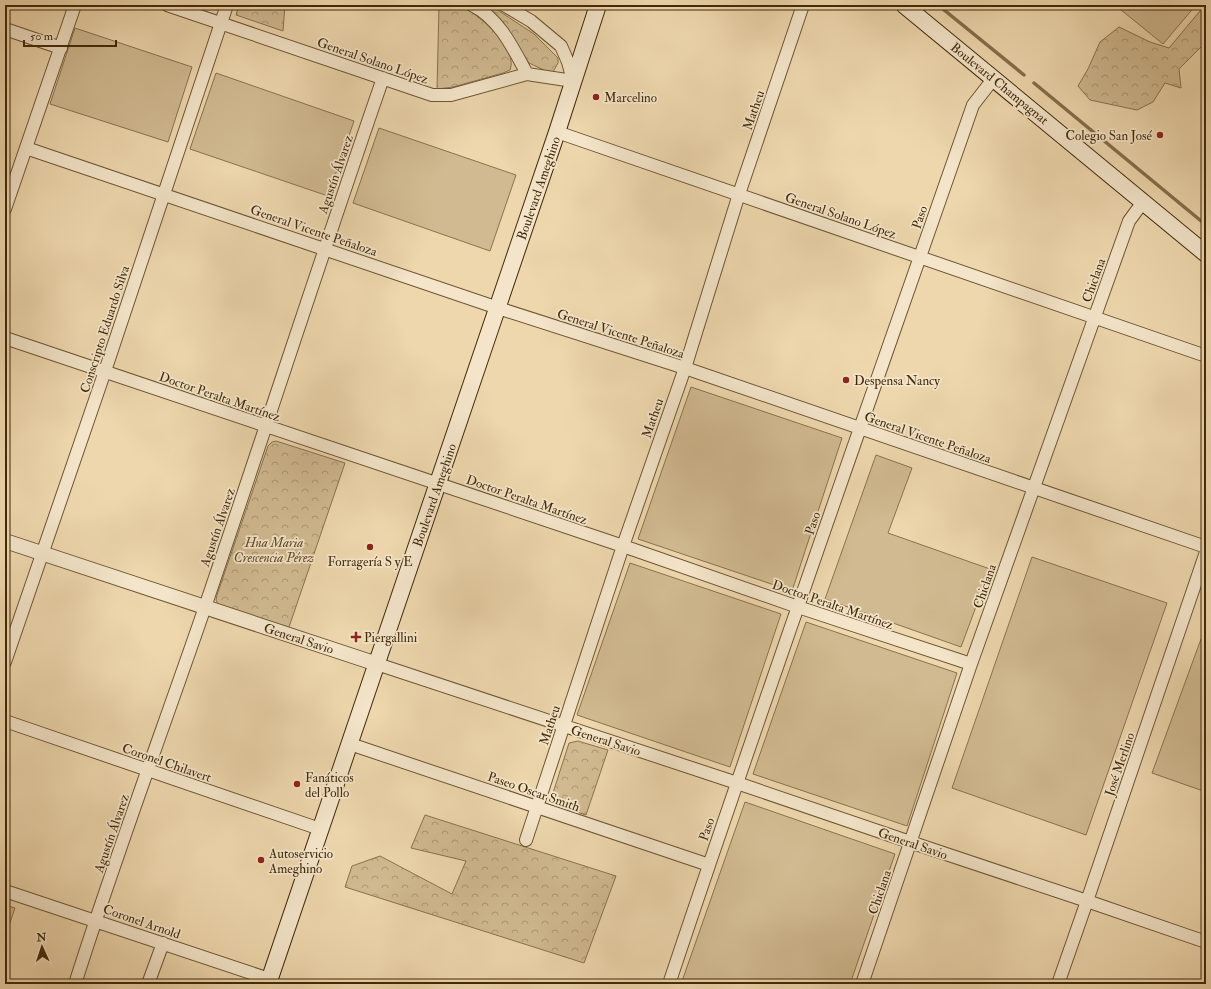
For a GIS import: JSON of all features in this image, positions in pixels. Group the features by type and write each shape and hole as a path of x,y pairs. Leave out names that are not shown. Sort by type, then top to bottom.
{"main road":[{"name":"Boulevard Ameghino","path":"269,982 498,308 598,5"},
{"name":"Boulevard Champagnat","path":"904,5 1206,254"}],"street":[{"path":"5,209 7,196 26,148 75,5"},
{"name":"General Solano López","path":"167,5 432,95 451,95 527,74 573,81"},
{"name":"Conscripto Eduardo Silva","path":"5,662 105,371 227,5"},
{"path":"472,5 490,16 513,47 527,74"},
{"path":"504,5 531,21 561,46 568,62 573,81"},
{"name":"Matheu","path":"526,840 623,546 685,368 739,194 803,5"},
{"path":"5,29 61,48"},
{"name":"Agustín Álvarez","path":"75,984 95,920 148,771 324,248 383,78"},
{"name":"Paso","path":"669,984 737,783 972,105 994,78"},
{"name":"General Solano López","path":"557,132 739,194 1094,319 1206,356"},
{"name":"General Vicente Peñaloza","path":"26,148 498,308 685,368 1206,547"},
{"name":"Chiclana","path":"862,984 971,664 1094,319 1130,221 1143,202"},
{"name":"Doctor Peralta Martínez","path":"5,338 623,546 798,607 971,664"},
{"name":"General Savio","path":"5,542 564,725 1206,942"},
{"name":"José Merlino","path":"1058,984 1206,552"},
{"name":"Coronel Chilavert","path":"5,721 320,830"},
{"name":"Paseo Oscar Smith","path":"350,744 709,865"},
{"name":"Coronel Arnold","path":"5,891 163,943 269,982"},
{"path":"148,984 163,943"}],"green space":[{"path":"239,5 285,5 283,31 236,15"},
{"path":"439,5 458,5 485,23 502,42 508,52 511,61 510,70 453,87 437,89"},
{"path":"481,5 490,5 534,34 558,58 558,63 553,72 548,72 529,63"},
{"path":"1115,5 1196,5 1163,44"},
{"path":"1205,5 1206,42 1179,69 1181,88 1165,83 1153,102 1137,110 1090,100 1078,86 1088,69 1100,42 1119,27 1150,42 1169,48"},
{"path":"75,28 192,67 168,142 50,104"},
{"path":"216,73 354,121 328,196 190,149"},
{"path":"379,128 516,175 490,251 353,203"},
{"path":"691,387 842,438 792,591 638,539"},
{"name":"Hna Maria Crescencia Pérez","path":"276,441 345,463 288,630 219,606 216,600 268,446 272,442"},
{"path":"876,455 912,468 888,533 990,569 961,647 825,599"},
{"path":"1032,557 1167,603 1086,835 952,788"},
{"path":"630,563 781,614 730,767 577,715"},
{"path":"806,622 957,673 907,826 753,774"},
{"path":"1201,639 1206,641 1206,792 1152,773"},
{"path":"578,741 608,750 586,815 556,805 552,796 569,743"},
{"path":"745,802 895,854 850,984 681,984"},
{"path":"425,815 616,876 584,963 345,887 352,866 380,856 452,894 466,861 411,848"},
{"path":"5,905 15,908 5,937"}],"waterway":[{"path":"938,5 1024,75"},
{"path":"1034,83 1206,225"}],"place":[{"name":"Marcelino","path":"596,97"},
{"name":"Colegio San José","path":"1160,135"},
{"name":"Despensa Nancy","path":"846,380"},
{"name":"Forragería S y E","path":"370,547"},
{"name":"Piergallini","path":"356,637"},
{"name":"Fanáticos del Pollo","path":"297,784"},
{"name":"Autoservicio Ameghino","path":"261,860"}]}
